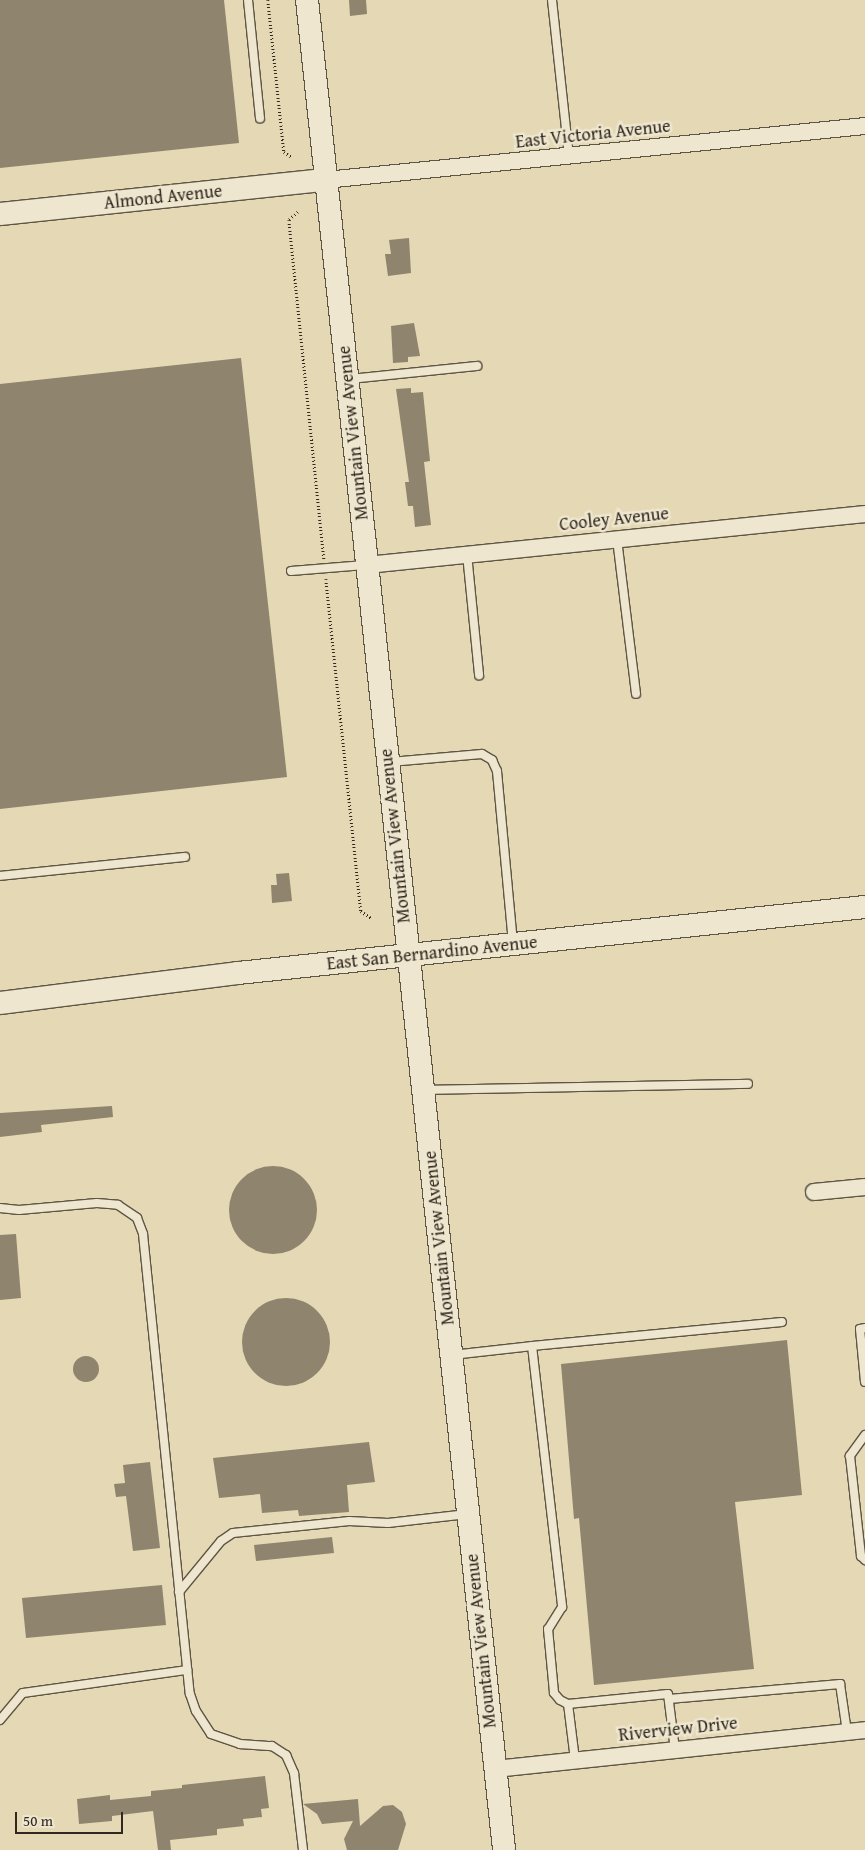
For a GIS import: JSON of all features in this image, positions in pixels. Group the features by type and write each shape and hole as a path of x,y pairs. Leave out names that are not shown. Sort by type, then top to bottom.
{"main road":[{"name":"Mountain View Avenue","path":"308,0 386,762 504,1850"},
{"name":"Almond Avenue","path":"0,214 325,180"},
{"name":"East San Bernardino Avenue","path":"0,1003 238,973 865,907"}],"street":[{"name":"East Victoria Avenue","path":"325,180 865,126"},
{"name":"Cooley Avenue","path":"367,565 865,514"},
{"path":"814,1192 865,1187"},
{"name":"Riverview Drive","path":"495,1769 865,1730"}],"lane":[{"path":"248,0 260,118"},
{"path":"552,0 569,156"},
{"path":"347,380 477,366"},
{"path":"617,539 636,694"},
{"path":"467,554 479,675"},
{"path":"291,571 367,565"},
{"path":"386,762 482,754 492,760 497,771 514,945"},
{"path":"0,876 185,857"},
{"path":"423,1090 748,1084"},
{"path":"0,1208 19,1210 97,1203 118,1205 137,1218 142,1234 190,1694 196,1711 211,1734 240,1744 272,1746 286,1754 294,1773 303,1850"},
{"path":"450,1355 782,1322"},
{"path":"865,1328 860,1329 865,1382"},
{"path":"532,1346 562,1607 548,1629 554,1692 560,1700 568,1704 668,1694 675,1750"},
{"path":"865,1435 850,1456 861,1556 865,1560"},
{"path":"179,1592 221,1542 233,1533 349,1520 388,1523 467,1514"},
{"path":"0,1720 23,1692 187,1670"},
{"path":"669,1699 840,1684 847,1732"},
{"path":"568,1704 575,1760"}],"path":[{"path":"268,0 284,152 292,157"}],"building":[{"path":"0,0 224,0 239,143 0,168"},
{"path":"349,0 366,0 367,14 350,16"},
{"path":"409,238 411,273 388,276 385,254 391,254 389,240"},
{"path":"414,323 420,356 408,357 408,362 393,363 391,326"},
{"path":"241,358 287,777 0,809 0,384"},
{"path":"411,388 411,393 423,392 430,461 424,462 431,525 415,527 413,506 408,506 405,482 409,482 396,389"},
{"path":"289,873 292,901 272,903 271,885 277,885 276,874"},
{"path":"112,1106 113,1117 41,1125 42,1132 0,1137 0,1113"},
{"path":"273,1166 290,1170 304,1179 313,1193 317,1210 313,1227 304,1241 290,1250 273,1254 256,1250 242,1241 233,1227 229,1210 233,1193 242,1179 256,1170"},
{"path":"16,1234 21,1298 0,1300 0,1235"},
{"path":"286,1298 303,1302 317,1311 326,1325 330,1342 326,1359 317,1373 303,1382 286,1386 269,1382 255,1373 246,1359 242,1342 246,1325 255,1311 269,1302"},
{"path":"787,1340 802,1495 735,1502 754,1669 594,1685 579,1518 574,1519 561,1364"},
{"path":"86,1356 95,1360 99,1369 95,1378 86,1382 77,1378 73,1369 77,1360"},
{"path":"369,1442 375,1482 347,1485 349,1512 299,1516 298,1510 262,1513 260,1494 219,1498 213,1458"},
{"path":"150,1462 160,1548 133,1551 126,1496 116,1497 114,1484 125,1483 123,1465"},
{"path":"332,1537 334,1553 256,1561 254,1545"},
{"path":"162,1585 166,1625 26,1638 22,1598"},
{"path":"265,1776 269,1808 261,1809 262,1817 243,1819 244,1826 217,1829 217,1835 170,1840 171,1850 158,1850 153,1811 112,1816 112,1821 79,1824 77,1799 110,1795 110,1800 151,1796 151,1791 182,1788 182,1785"},
{"path":"358,1799 360,1826 383,1806 393,1805 402,1812 406,1824 398,1850 347,1850 344,1839 353,1821 322,1824 317,1814 303,1804"}]}
